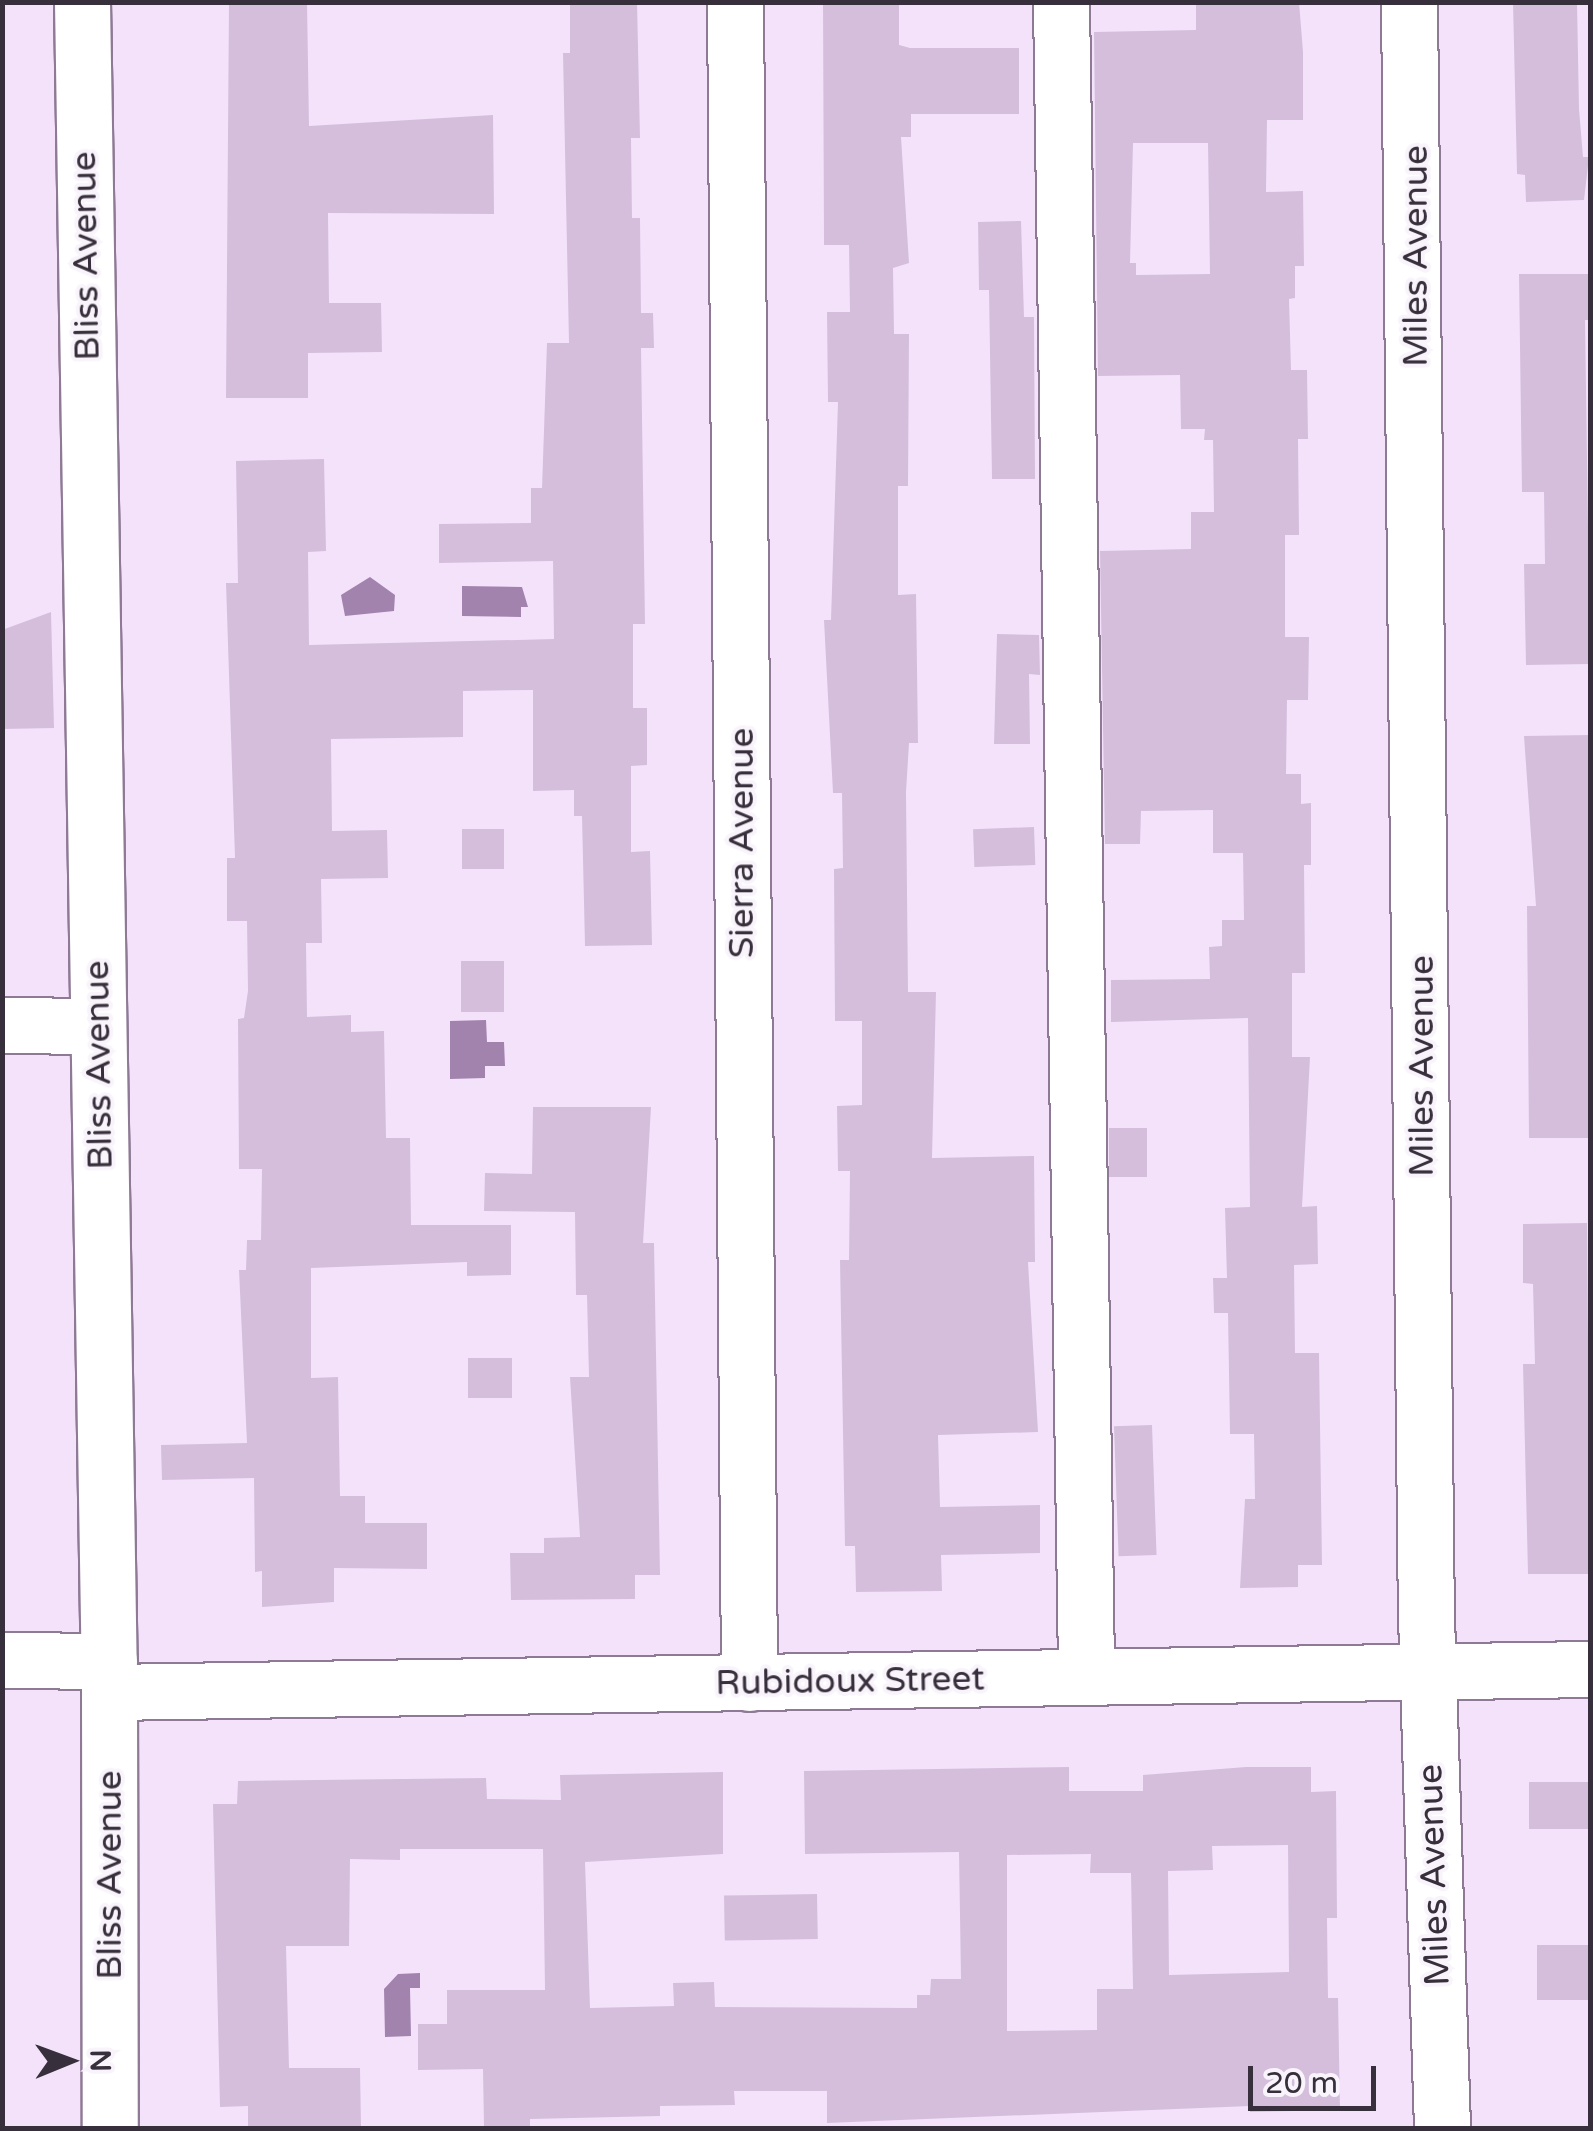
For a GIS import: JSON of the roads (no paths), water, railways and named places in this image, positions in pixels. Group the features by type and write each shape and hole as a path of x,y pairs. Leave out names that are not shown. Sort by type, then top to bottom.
{"street":[{"name":"Bliss Avenue","path":"82,2 109,1677 110,2128"},
{"name":"Sierra Avenue","path":"735,2 748,1683"},
{"path":"1061,2 1086,1675"},
{"name":"Miles Avenue","path":"1409,2 1428,1671 1442,2128"},
{"path":"2,1025 98,1026"},
{"name":"Rubidoux Street","path":"2,1660 109,1677 748,1683 1590,1669"}]}
